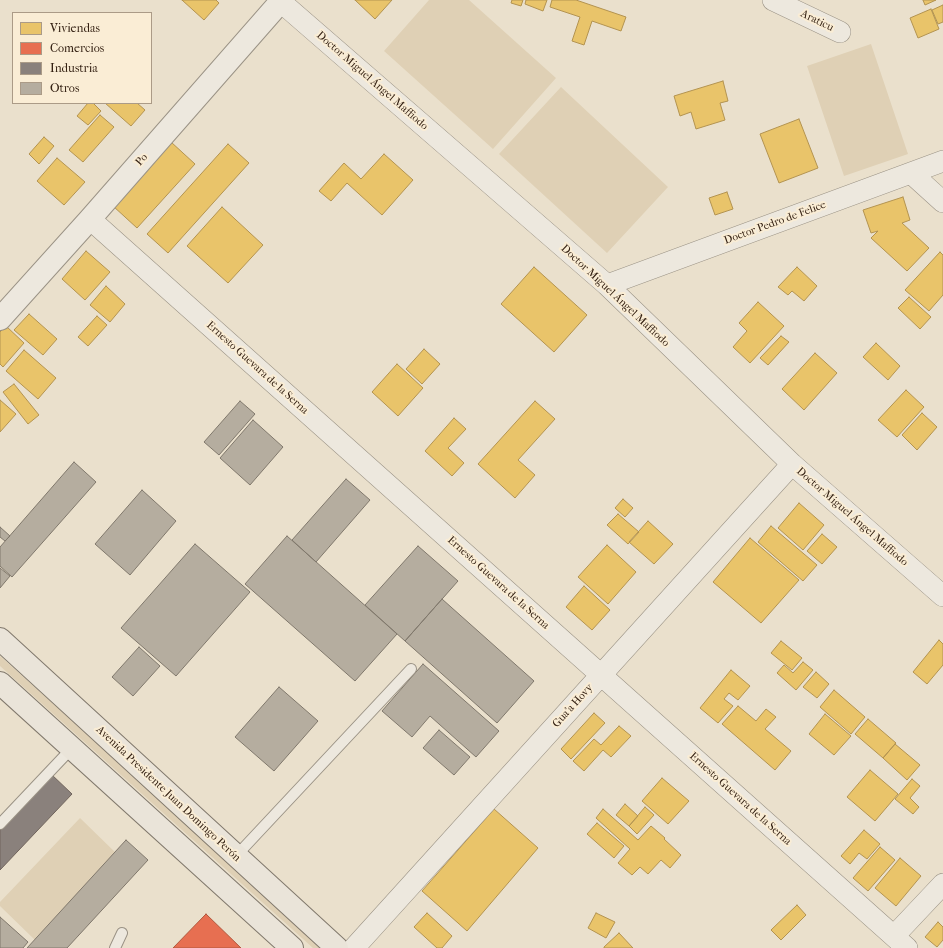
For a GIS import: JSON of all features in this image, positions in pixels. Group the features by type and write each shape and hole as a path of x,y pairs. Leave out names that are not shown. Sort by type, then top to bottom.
{"main road":[{"name":"Avenida Presidente Juan Domingo Perón","path":"0,639 337,948"},
{"path":"0,683 292,948"}],"street":[{"name":"Araticu","path":"773,0 840,32"},
{"name":"Po","path":"0,318 90,219 282,1"},
{"name":"Doctor Miguel Ángel Maffiodo","path":"282,1 607,285 792,464 943,596"},
{"name":"Doctor Pedro de Felice","path":"607,285 943,161"},
{"path":"912,173 943,202"},
{"name":"Ernesto Guevara de la Serna","path":"90,219 901,942"},
{"name":"Gua'a Hovy","path":"354,948 792,464"},
{"path":"901,942 943,884"}],"lane":[{"path":"236,856 411,669"},
{"path":"0,824 72,748"},
{"path":"115,948 122,933"}],"shaded area":[{"path":"429,0 469,0 556,78 493,149 384,51"},
{"path":"871,44 908,154 844,176 807,66"},
{"path":"561,87 668,187 607,253 499,154"},
{"path":"0,656 325,948 313,948 0,666"},
{"path":"80,818 118,855 36,941 0,906 0,902"}],"building: Viviendas":[{"path":"182,0 216,0 219,3 204,20"},
{"path":"355,0 392,0 375,19"},
{"path":"512,0 523,0 521,6 511,3"},
{"path":"526,0 547,0 543,11 525,4"},
{"path":"552,0 576,0 626,17 621,31 592,21 584,45 572,41 580,17 550,7"},
{"path":"923,0 936,0 925,5"},
{"path":"943,5 943,22 938,24 932,10"},
{"path":"931,9 939,29 918,38 910,18"},
{"path":"723,81 728,101 720,103 725,120 696,129 691,112 680,116 674,96"},
{"path":"87,104 94,104 101,111 88,125 77,116"},
{"path":"106,104 138,104 145,110 131,126"},
{"path":"100,115 114,127 83,162 69,150"},
{"path":"799,119 818,168 779,183 760,134"},
{"path":"44,137 54,146 39,164 29,154"},
{"path":"171,142 195,164 137,228 113,206"},
{"path":"228,144 249,163 168,253 147,234"},
{"path":"384,154 413,180 382,215 347,183 331,201 319,191 344,163 361,179"},
{"path":"57,158 85,182 64,205 37,181"},
{"path":"727,192 733,209 715,215 709,198"},
{"path":"903,197 910,220 902,223 929,248 907,271 871,238 878,231 871,233 863,210"},
{"path":"222,207 263,245 228,283 187,246"},
{"path":"86,251 110,272 85,300 62,279"},
{"path":"940,252 943,255 943,295 929,311 905,290"},
{"path":"534,267 587,315 554,352 501,304"},
{"path":"797,267 817,286 804,301 792,291 788,295 778,287"},
{"path":"106,286 125,304 110,322 90,305"},
{"path":"909,297 931,317 920,329 898,308"},
{"path":"758,302 784,326 750,363 733,347 747,331 739,323"},
{"path":"29,314 57,339 43,355 14,330"},
{"path":"97,316 107,325 88,346 78,337"},
{"path":"6,326 24,343 3,367 0,364 0,332"},
{"path":"781,336 789,342 768,365 760,358"},
{"path":"876,343 900,366 888,380 863,357"},
{"path":"424,349 440,364 422,384 406,369"},
{"path":"24,350 56,378 38,399 6,371"},
{"path":"815,353 837,373 804,410 782,389"},
{"path":"397,364 423,388 398,416 372,392"},
{"path":"14,384 39,415 28,424 3,392"},
{"path":"906,390 924,407 897,437 878,420"},
{"path":"0,400 16,414 0,432"},
{"path":"535,401 555,419 518,460 535,475 515,498 478,464"},
{"path":"922,413 937,427 917,450 902,435"},
{"path":"454,418 466,429 448,448 464,463 452,476 425,451"},
{"path":"623,499 633,508 625,517 615,508"},
{"path":"799,503 824,525 803,550 778,528"},
{"path":"618,514 639,532 628,544 607,525"},
{"path":"648,521 673,544 654,564 629,542"},
{"path":"771,526 817,565 803,581 758,542"},
{"path":"822,534 837,547 822,564 807,551"},
{"path":"750,538 799,580 761,623 713,582"},
{"path":"607,545 636,572 608,604 578,577"},
{"path":"584,586 610,610 592,630 566,607"},
{"path":"939,640 943,644 943,665 927,684 913,672"},
{"path":"781,641 802,658 792,670 771,653"},
{"path":"803,662 813,670 796,690 777,673 784,665 793,673"},
{"path":"731,670 750,686 738,700 729,693 724,699 733,706 718,723 700,708"},
{"path":"816,672 829,684 817,698 803,687"},
{"path":"834,690 865,717 851,734 820,707"},
{"path":"738,706 756,721 766,709 776,717 765,729 791,751 775,770 722,724"},
{"path":"594,713 605,723 571,759 561,749"},
{"path":"825,714 851,736 834,755 809,734"},
{"path":"868,719 896,743 883,758 855,734"},
{"path":"619,726 631,736 611,757 603,750 584,771 573,761 594,739 601,745"},
{"path":"895,744 920,765 907,780 883,758"},
{"path":"870,770 898,794 875,821 847,797"},
{"path":"662,778 689,801 668,824 642,801"},
{"path":"912,779 920,786 910,798 919,807 913,814 895,799"},
{"path":"625,804 638,816 629,826 616,815"},
{"path":"645,807 654,815 637,834 629,826"},
{"path":"494,809 538,848 467,931 422,891"},
{"path":"603,809 638,840 651,826 681,855 670,868 661,860 648,874 640,867 632,875 618,863 630,849 596,818"},
{"path":"597,823 624,846 614,858 587,834"},
{"path":"864,830 880,844 867,859 859,853 850,864 841,856"},
{"path":"880,847 895,860 868,891 853,878"},
{"path":"900,858 921,876 896,906 875,888"},
{"path":"797,905 806,915 781,940 771,930"},
{"path":"427,913 452,936 442,948 437,948 414,927"},
{"path":"596,913 615,922 606,938 588,928"},
{"path":"938,922 943,927 943,940 937,947 925,937"},
{"path":"619,933 633,948 604,948 604,947"}],"building: Comercios":[{"path":"206,914 241,948 173,948"}],"building: Industria":[{"path":"51,774 72,794 0,870 0,829"}],"building: Otros":[{"path":"240,401 255,414 219,455 204,442"},
{"path":"253,420 283,447 250,485 220,458"},
{"path":"74,462 96,482 12,577 0,566 0,547"},
{"path":"346,479 370,500 316,562 292,540"},
{"path":"142,490 176,521 130,575 95,544"},
{"path":"0,527 10,536 5,541 0,537"},
{"path":"287,536 397,634 355,681 245,584"},
{"path":"195,544 250,592 176,676 121,628"},
{"path":"418,546 458,581 405,641 365,605"},
{"path":"0,568 10,576 0,588"},
{"path":"442,599 534,681 497,723 405,641"},
{"path":"139,647 160,666 133,696 112,677"},
{"path":"423,664 499,731 476,757 430,716 412,737 382,711"},
{"path":"279,687 318,721 274,771 235,737"},
{"path":"439,730 470,757 454,775 423,748"},
{"path":"126,840 148,860 67,948 27,948"},
{"path":"0,917 28,942 23,948 0,948"}]}
